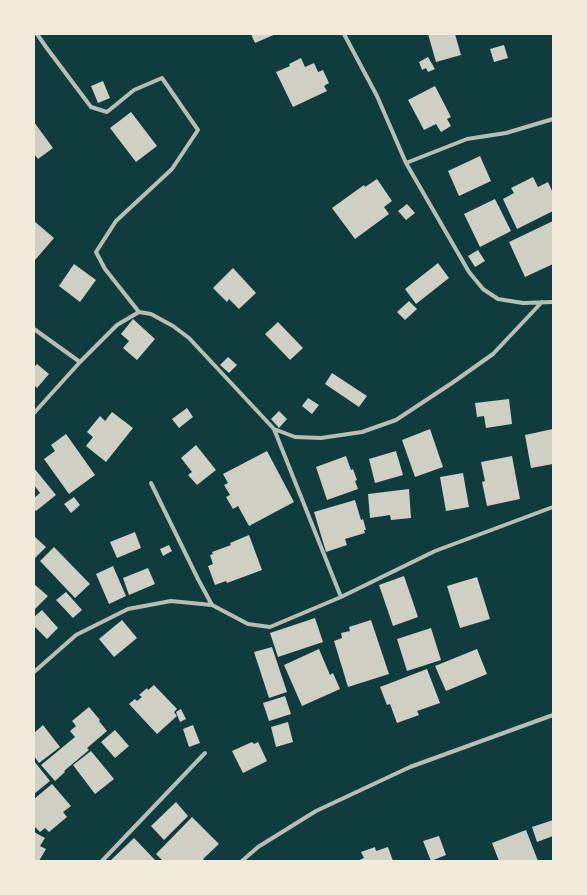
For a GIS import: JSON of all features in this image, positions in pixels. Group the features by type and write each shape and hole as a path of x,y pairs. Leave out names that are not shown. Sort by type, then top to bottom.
{"street":[{"path":"38,34 91,107 107,112 134,90 162,78 198,130 172,169 116,221 96,252 105,269 139,312"},
{"path":"344,34 377,96 406,163 469,272 483,289 498,299 523,303 553,302"},
{"path":"406,163 467,139 506,133 553,119"},
{"path":"274,429 295,437 321,438 362,432 396,420 493,354 542,302"},
{"path":"34,413 80,362 118,325 139,312 151,314 173,326 189,338 274,429 341,597"},
{"path":"34,329 80,362"},
{"path":"151,483 212,605"},
{"path":"34,672 76,635 128,609 171,602 212,605 248,624 270,627 341,597 435,551 553,507"},
{"path":"242,861 258,847 323,807 410,767 553,715"},
{"path":"102,861 205,753"}],"building":[{"path":"251,34 276,34 255,43"},
{"path":"428,34 455,34 461,55 436,62"},
{"path":"504,45 508,58 494,62 490,49"},
{"path":"428,57 435,69 428,72 426,68 422,70 419,62"},
{"path":"301,58 305,67 314,63 318,72 323,70 329,83 324,86 327,91 293,107 276,72 290,66 289,64"},
{"path":"103,81 110,98 98,103 91,86"},
{"path":"435,86 451,117 447,119 451,126 441,132 436,124 424,130 408,100"},
{"path":"131,112 157,146 136,162 110,128"},
{"path":"34,122 53,148 38,159 34,154"},
{"path":"480,156 491,181 459,196 448,171"},
{"path":"533,177 538,187 548,182 553,193 553,211 517,229 503,199 514,193 511,188"},
{"path":"377,179 392,201 384,207 389,214 355,239 332,208 364,185 365,187"},
{"path":"495,199 511,231 480,247 464,214"},
{"path":"407,204 415,213 406,220 398,211"},
{"path":"34,221 54,238 35,260 34,259"},
{"path":"553,221 553,264 525,277 509,242"},
{"path":"478,250 485,261 475,267 468,256"},
{"path":"438,263 449,278 416,304 405,289"},
{"path":"74,264 96,280 80,302 59,286"},
{"path":"233,268 256,293 239,309 229,299 227,302 213,288"},
{"path":"409,301 417,309 405,320 397,312"},
{"path":"133,319 155,339 137,360 123,348 129,341 121,334"},
{"path":"278,322 303,348 290,360 265,334"},
{"path":"228,357 237,365 229,373 220,365"},
{"path":"37,364 49,374 37,388 34,385 34,367"},
{"path":"332,373 367,396 359,407 325,384"},
{"path":"308,398 319,405 312,414 302,406"},
{"path":"509,399 512,424 486,428 484,416 477,417 475,403"},
{"path":"187,408 193,417 179,428 172,419"},
{"path":"279,411 287,419 279,428 271,419"},
{"path":"112,412 133,428 106,462 86,446 93,437 87,432 100,416 105,421"},
{"path":"430,429 443,467 415,477 402,440"},
{"path":"553,429 553,464 531,468 525,435"},
{"path":"66,434 95,475 69,494 44,459 55,451 51,445"},
{"path":"196,445 216,470 197,485 188,475 192,472 181,458"},
{"path":"267,451 294,502 249,526 238,506 233,509 226,497 230,495 224,485 228,483 223,474"},
{"path":"396,451 403,475 375,483 369,459"},
{"path":"346,456 351,470 353,469 357,480 355,481 358,489 327,500 316,467"},
{"path":"512,456 520,499 487,506 482,482 485,481 481,462"},
{"path":"34,468 56,495 36,511 34,509 34,498 40,493 34,485"},
{"path":"463,473 469,507 446,511 440,477"},
{"path":"409,489 411,518 391,520 390,515 370,518 368,494"},
{"path":"74,497 80,505 71,513 64,504"},
{"path":"355,500 361,520 363,519 366,530 364,530 365,533 345,539 347,545 326,552 314,512"},
{"path":"135,532 141,548 117,558 110,542"},
{"path":"249,535 262,570 227,583 226,581 215,585 208,566 213,564 210,555 213,554 212,552 231,545 230,543"},
{"path":"34,536 46,547 34,559"},
{"path":"169,545 172,551 163,556 160,549"},
{"path":"54,547 90,584 75,598 40,561"},
{"path":"113,566 126,596 109,604 96,574"},
{"path":"148,568 155,584 129,595 123,578"},
{"path":"404,576 418,617 393,626 379,585"},
{"path":"477,577 490,619 460,628 447,586"},
{"path":"34,584 48,596 34,610"},
{"path":"66,592 82,610 73,618 56,600"},
{"path":"42,610 58,628 47,639 34,626 34,617"},
{"path":"315,618 323,642 278,657 270,633"},
{"path":"122,620 137,638 114,657 99,639"},
{"path":"371,620 389,674 348,687 334,641 342,638 341,633 350,631 349,627"},
{"path":"431,628 441,660 407,671 397,639"},
{"path":"272,647 287,692 269,698 254,652"},
{"path":"319,649 330,675 333,673 340,689 302,706 284,665"},
{"path":"477,649 487,674 446,691 435,666"},
{"path":"427,669 440,703 417,711 419,715 397,723 390,704 387,705 380,687"},
{"path":"154,685 177,709 174,712 177,716 157,734 129,704 135,699 137,701 142,697 139,695 147,688 148,690"},
{"path":"285,696 291,714 269,721 263,703"},
{"path":"89,707 107,731 87,748 89,750 64,771 65,772 55,781 41,765 75,737 70,731 76,726 72,721"},
{"path":"181,709 186,719 180,722 176,712"},
{"path":"288,722 293,742 276,747 271,727"},
{"path":"43,725 60,747 39,763 34,756 34,733"},
{"path":"193,725 200,743 189,747 183,729"},
{"path":"115,730 129,746 115,758 101,742"},
{"path":"252,742 254,744 258,742 267,761 243,773 232,751"},
{"path":"91,751 114,779 95,794 73,765"},
{"path":"34,761 50,781 34,794"},
{"path":"52,784 71,806 63,812 67,817 49,832 45,828 40,832 34,826 34,799"},
{"path":"176,802 188,816 164,840 151,826"},
{"path":"192,817 219,844 203,859 205,861 163,861 156,854"},
{"path":"553,820 553,836 537,842 532,827"},
{"path":"526,830 538,861 499,861 492,843"},
{"path":"34,832 45,838 40,846 46,849 39,861 34,861"},
{"path":"439,836 446,855 431,861 423,841"},
{"path":"134,838 156,861 110,861"},
{"path":"375,847 376,851 388,847 393,861 357,861 364,858 361,852"}]}
